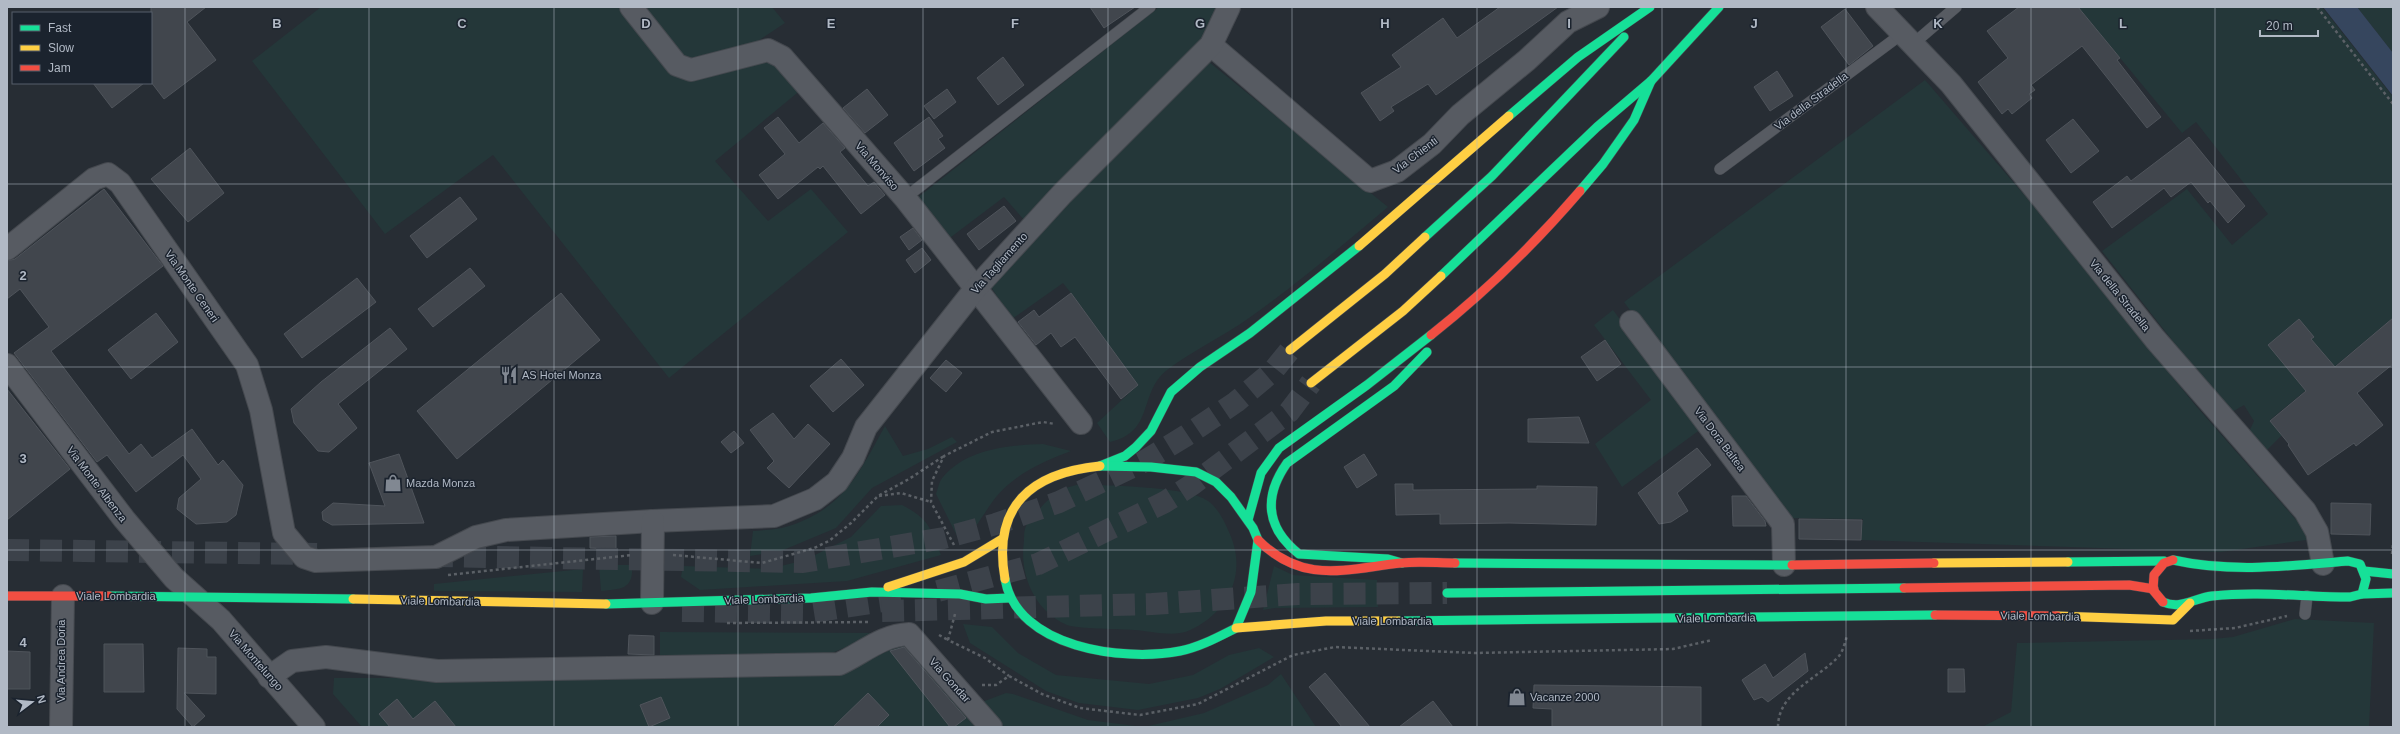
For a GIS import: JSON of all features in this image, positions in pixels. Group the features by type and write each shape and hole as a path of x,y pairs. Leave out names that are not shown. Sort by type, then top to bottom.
{"main road":[{"path":"1290,350 1385,274 1492,176 1651,7"},
{"path":"1100,466 1125,456 1136,446 1151,431 1171,392 1200,367 1250,333 1337,266 1494,128 1578,57 1651,7"},
{"path":"1311,383 1403,311 1483,238 1597,128 1651,81 1719,7"},
{"path":"1402,563 1388,559 1299,554 1287,546 1279,535 1271,507 1271,492 1276,476 1287,464 1394,386 1463,310 1564,210 1603,164 1634,120 1651,81"},
{"path":"1248,520 1257,479 1267,459 1279,448 1367,385 1463,310"},
{"path":"1258,540 1251,592 1236,628 1203,644 1171,652 1088,649 1053,638 1039,630 1022,616 1009,598 1003,569 1002,539 1005,526 1011,512 1035,486 1074,468 1100,466 1151,466 1196,472 1216,482 1232,497 1248,520 1258,540 1273,555 1303,568 1336,572 1402,563 1784,565 2164,562 2173,560 2199,566 2259,569 2348,561 2360,564 2364,571 2366,584 2362,594"},
{"name":"Viale Lombardia","path":"872,592 964,562 1002,539"},
{"path":"1447,593 2128,585 2154,589 2153,574 2164,562"},
{"path":"2364,571 2393,574"},
{"name":"Viale Lombardia","path":"2154,589 2157,597 2164,603 2173,606 2184,606 2204,597 2261,592 2336,598 2362,594 2393,593"},
{"name":"Viale Lombardia","path":"7,596 195,596 589,605 811,598 872,592 960,594 986,599 1009,598"},
{"name":"Viale Lombardia","path":"1236,628 1326,621 1478,622 1858,615 2015,615 2173,620 2190,603"}],"street":[{"name":"Via Monviso","path":"631,7 677,65 691,70 768,50 782,57 905,198 1081,423"},
{"name":"Via Tagliamento","path":"653,521 774,516 815,499 837,482 853,458 866,427 976,288 1062,194 1211,45 1229,7"},
{"name":"Via Chienti","path":"1211,45 1370,180 1397,171 1432,144 1460,115 1527,60 1568,22 1598,7"},
{"name":"Via della Stradella","path":"1877,7 1951,84 2156,339 2305,511 2317,532 2323,564"},
{"name":"Via Monte Ceneri","path":"7,249 94,179 108,174 120,183 248,365 261,410 284,533 304,557 316,561 436,557 476,537 506,530 653,521"},
{"name":"Via Dora Baltea","path":"1631,322 1783,524 1784,565"},
{"name":"Via Monte Albenza","path":"7,365 124,519 174,578 195,596"},
{"path":"652,603 653,521"},
{"name":"Via Andrea Doria","path":"61,727 63,596"},
{"name":"Via Montelungo","path":"195,596 221,620 314,727"},
{"name":"Via Gondar","path":"269,677 292,661 326,657 437,671 839,664 861,654 878,642 894,634 909,634 958,688 987,723"}],"lane":[{"path":"905,198 1150,7"},
{"path":"1908,38 1956,7"},
{"name":"Via della Stradella","path":"1720,169 1908,38"},
{"path":"2305,614 2307,596"}],"path":[{"path":"2317,7 2393,104"},
{"path":"442,576 652,553 762,563 814,548 829,541 851,523 878,496 909,479 944,456 992,432 1043,422 1061,425 1081,423"},
{"path":"878,496 901,493 931,502 932,481 944,456"},
{"path":"2183,631 2235,628 2271,618 2305,614"},
{"path":"722,623 876,622"},
{"path":"934,633 948,640"},
{"path":"1778,727 1778,716 1787,699 1839,655 1848,633 1841,633"},
{"path":"958,688 969,684 996,685 1009,676 1042,694 1080,708 1140,715 1198,704 1293,654 1335,647 1474,653 1674,649 1720,637"}],"shaded area":[{"path":"321,7 623,7 672,70 768,57 802,89 715,161 768,221 811,189 848,232 669,378 493,155 385,234 252,61"},
{"path":"642,7 772,7 785,23 752,45 693,61 682,56"},
{"path":"1159,7 1217,7 1208,35 1026,222 1004,197 947,240 916,199"},
{"path":"2078,7 2322,7 2393,97 2393,318 2270,420 2282,435 2264,453 2248,434 2254,421 2244,405 2232,412 2205,382 2102,251 2187,189 2232,245 2268,214 2196,122 2182,133"},
{"path":"2357,7 2393,7 2393,53"},
{"path":"1209,62 1388,207 1285,292 1239,325 1167,370 1158,379 1140,421 1134,430 1124,437 1110,442 1097,423 1138,385 1071,293 1063,283 1012,319 991,287 1067,204"},
{"path":"1925,80 2033,205 2196,406 2313,539 2221,552 1861,540 1863,519 1784,518 1624,302"},
{"path":"1613,310 1701,429 1622,487 1595,444 1651,400 1594,325"},
{"path":"885,426 903,456 928,449 952,437 957,442 872,488 836,528 781,551 750,556 753,531 789,526 824,509 837,499 858,474"},
{"path":"1043,444 1071,451 1030,469 1012,482 996,497 971,532 960,542 936,494 943,477 964,460 989,450 1002,447"},
{"path":"1080,484 1128,486 1184,492 1208,501 1220,514 1226,526 1234,546 1236,561 1235,576 1231,590 1224,602 1214,614 1188,631 1168,634 1072,626 1055,619 1046,611 1031,590 1027,578 1023,554 1025,529 1042,506 1053,495 1062,489"},
{"path":"902,505 918,515 928,525 941,555 847,581 700,590 681,577 683,566 769,569 805,560 851,537 881,506"},
{"path":"599,565 632,565 631,579 624,587 614,590 601,591"},
{"path":"1274,566 1293,575 1377,580 1378,607 1275,608 1263,610"},
{"path":"583,569 582,592 434,591 434,584"},
{"path":"2295,619 2374,623 2369,727 1982,727 2011,712 2017,643 2212,639 2233,637"},
{"path":"963,624 992,627 1018,653 1056,675 1149,684 1193,675 1229,655 1259,648 1274,657 1220,689 1198,698 1138,710 1079,703 1046,691 970,643"},
{"path":"660,632 879,633 832,653 660,659"},
{"path":"906,637 981,727 362,727 333,694 334,678 562,678 843,673 889,650"},
{"path":"1281,674 1316,727 1144,727 1204,713 1268,685"},
{"path":"1006,693 1013,694 1088,720 1144,727 1004,727 982,702"}],"water":[{"path":"2323,7 2357,7 2393,53 2393,96"}],"building":[{"path":"151,7 206,7 187,22 216,60 164,99 152,83"},
{"path":"1090,7 1135,7 1104,28"},
{"path":"1500,7 1558,7 1436,95 1428,84 1391,107 1394,111 1380,121 1361,93 1401,67 1392,55 1443,18 1457,38"},
{"path":"2019,7 2078,7 2120,58 2117,60 2161,117 2147,128 2082,46 2031,85 2035,90 2029,94 2032,98 2012,114 2008,109 2002,114 1978,82 2008,58 1987,31"},
{"path":"1845,9 1873,46 1849,65 1821,27"},
{"path":"1003,57 1024,85 998,105 977,78"},
{"path":"1777,71 1793,96 1770,111 1754,87"},
{"path":"94,84 143,84 112,108"},
{"path":"867,89 888,115 865,133 843,108"},
{"path":"947,89 956,102 934,119 924,106"},
{"path":"778,117 799,143 823,123 845,148 840,152 868,186 874,182 885,195 861,214 823,166 820,169 818,167 778,199 759,175 785,154 764,128"},
{"path":"929,117 943,136 938,139 945,148 914,171 894,143"},
{"path":"2073,119 2099,151 2071,173 2046,140"},
{"path":"2189,137 2245,206 2228,223 2210,201 2208,203 2191,182 2171,197 2164,188 2112,228 2093,202 2127,176 2131,181"},
{"path":"190,148 224,193 188,222 151,179"},
{"path":"104,189 163,266 51,351 129,454 141,444 152,458 192,429 218,465 223,460 243,485 236,515 227,522 196,524 177,509 179,498 201,479 183,455 136,492 107,455 97,462 14,353 49,327 20,289 7,299 7,261 15,259"},
{"path":"460,197 477,219 427,258 410,236"},
{"path":"1004,206 1016,221 979,250 967,234"},
{"path":"913,228 922,240 909,250 900,237"},
{"path":"922,248 931,260 915,273 906,260"},
{"path":"470,268 485,286 433,327 418,309"},
{"path":"357,278 376,302 302,358 284,334"},
{"name":"AS Hotel Monza","path":"561,293 600,340 457,459 417,411"},
{"path":"1071,293 1138,385 1121,399 1075,337 1061,347 1051,333 1036,345 1018,322 1034,310 1039,317"},
{"path":"156,313 178,342 131,379 108,350"},
{"path":"2393,318 2393,364 2357,393 2383,425 2356,446 2354,443 2308,475 2288,445 2289,444 2270,421 2306,391 2268,345 2299,319 2314,337 2311,339 2335,367"},
{"path":"390,328 407,349 338,404 357,428 329,452 318,451 294,423 291,409 321,382"},
{"path":"1605,340 1621,364 1597,381 1581,357"},
{"path":"841,359 864,385 833,412 810,386"},
{"path":"946,360 962,373 946,392 930,378"},
{"path":"7,389 70,469 7,520"},
{"path":"773,413 794,439 808,424 830,444 789,488 767,468 774,461 750,430"},
{"path":"1579,417 1589,443 1528,442 1528,419"},
{"path":"734,431 744,443 731,453 721,442"},
{"path":"1697,448 1711,465 1677,493 1688,511 1671,522 1659,524 1638,493"},
{"name":"Mazda Monza","path":"399,454 424,523 332,525 323,520 322,512 333,503 385,506 369,463"},
{"path":"1364,454 1377,475 1357,488 1344,467"},
{"path":"1395,484 1413,484 1413,490 1537,489 1537,486 1597,487 1596,525 1509,523 1440,524 1440,514 1396,515"},
{"path":"1732,496 1746,496 1765,521 1766,526 1733,526"},
{"path":"2331,503 2371,504 2370,535 2331,534"},
{"path":"1799,519 1862,520 1861,540 1799,539"},
{"path":"616,536 616,549 590,548 590,537"},
{"path":"629,635 654,636 654,655 628,654"},
{"path":"104,644 143,644 144,692 104,692"},
{"path":"904,647 966,718 954,727 950,727 890,651"},
{"path":"178,648 207,649 207,657 216,657 216,694 184,693 205,716 193,727 177,709"},
{"path":"7,651 30,652 30,689 7,689"},
{"path":"1805,653 1808,671 1768,702 1762,697 1754,700 1742,680 1765,664 1773,678"},
{"path":"1948,669 1964,669 1965,692 1948,692"},
{"path":"1325,673 1370,727 1342,727 1309,687"},
{"path":"1534,685 1701,687 1701,727 1552,727 1552,709 1533,708"},
{"path":"868,693 889,715 877,727 833,727"},
{"path":"661,697 670,718 649,727 640,705"},
{"path":"397,699 413,719 435,701 456,727 390,727 379,714"},
{"path":"1433,701 1453,727 1399,727"}],"tunnel":[{"path":"431,556 803,562 944,538 996,524 1059,502 1143,462 1236,402 1273,371 1290,350"},
{"path":"938,591 1038,564 1165,502 1193,484 1289,412 1311,383"},
{"path":"7,550 317,554"},
{"path":"882,611 1152,604 1298,594 1447,593"},
{"path":"682,611 806,613 903,598"}],"traffic: fast":[{"path":"1509,116 1578,57 1650,7"},
{"path":"1441,276 1597,127 1651,81 1719,7"},
{"path":"1425,237 1492,176 1624,37"},
{"path":"1580,191 1603,164 1634,120 1651,81"},
{"path":"1100,466 1125,456 1136,447 1151,431 1171,392 1200,367 1250,333 1359,246"},
{"path":"1248,520 1261,473 1279,448 1367,385 1431,335"},
{"path":"1402,563 1388,559 1299,554 1288,544 1274,523 1272,500 1274,488 1287,463 1394,386 1427,352"},
{"path":"1005,579 1014,602 1029,621 1051,635 1076,645 1103,651 1130,654 1157,654 1180,651 1202,644 1236,628 1251,592 1258,540 1253,528 1231,497 1216,482 1196,472 1151,467 1100,466"},
{"path":"2163,602 2176,605 2188,603 2205,597 2247,594 2350,597 2362,594 2366,579 2360,564 2348,561 2282,566 2238,567 2195,564 2173,560"},
{"path":"2068,562 2164,561"},
{"path":"1455,563 1792,565"},
{"path":"2364,571 2393,574"},
{"path":"1447,593 1904,588"},
{"path":"606,604 811,598 872,592 960,594 986,599 1009,598"},
{"path":"2362,594 2393,593"},
{"path":"109,596 353,599"},
{"path":"1399,621 1935,615"}],"traffic: slow":[{"path":"1359,246 1509,116"},
{"path":"1290,350 1385,274 1425,237"},
{"path":"1311,383 1403,311 1441,276"},
{"path":"1005,579 1003,553 1005,532 1011,513 1022,498 1036,486 1054,476 1100,466"},
{"path":"888,587 964,562 1002,539"},
{"path":"1934,563 2068,562"},
{"path":"353,599 606,604"},
{"path":"2057,616 2173,620 2190,603"},
{"path":"1236,628 1326,621 1399,621"}],"traffic: jam":[{"path":"1431,335 1490,285 1546,229 1580,191"},
{"path":"1258,540 1275,554 1291,563 1308,569 1325,571 1407,562 1455,563"},
{"path":"2163,602 2153,590 2154,575 2164,563 2173,560"},
{"path":"1792,565 1934,563"},
{"path":"1904,588 2129,585 2154,589"},
{"path":"7,596 109,596"},
{"path":"1935,615 2057,616"}],"place":[{"name":"AS Hotel Monza","path":"509,375"},
{"name":"Mazda Monza","path":"393,483"},
{"name":"Vacanze 2000","path":"1517,697"}]}
